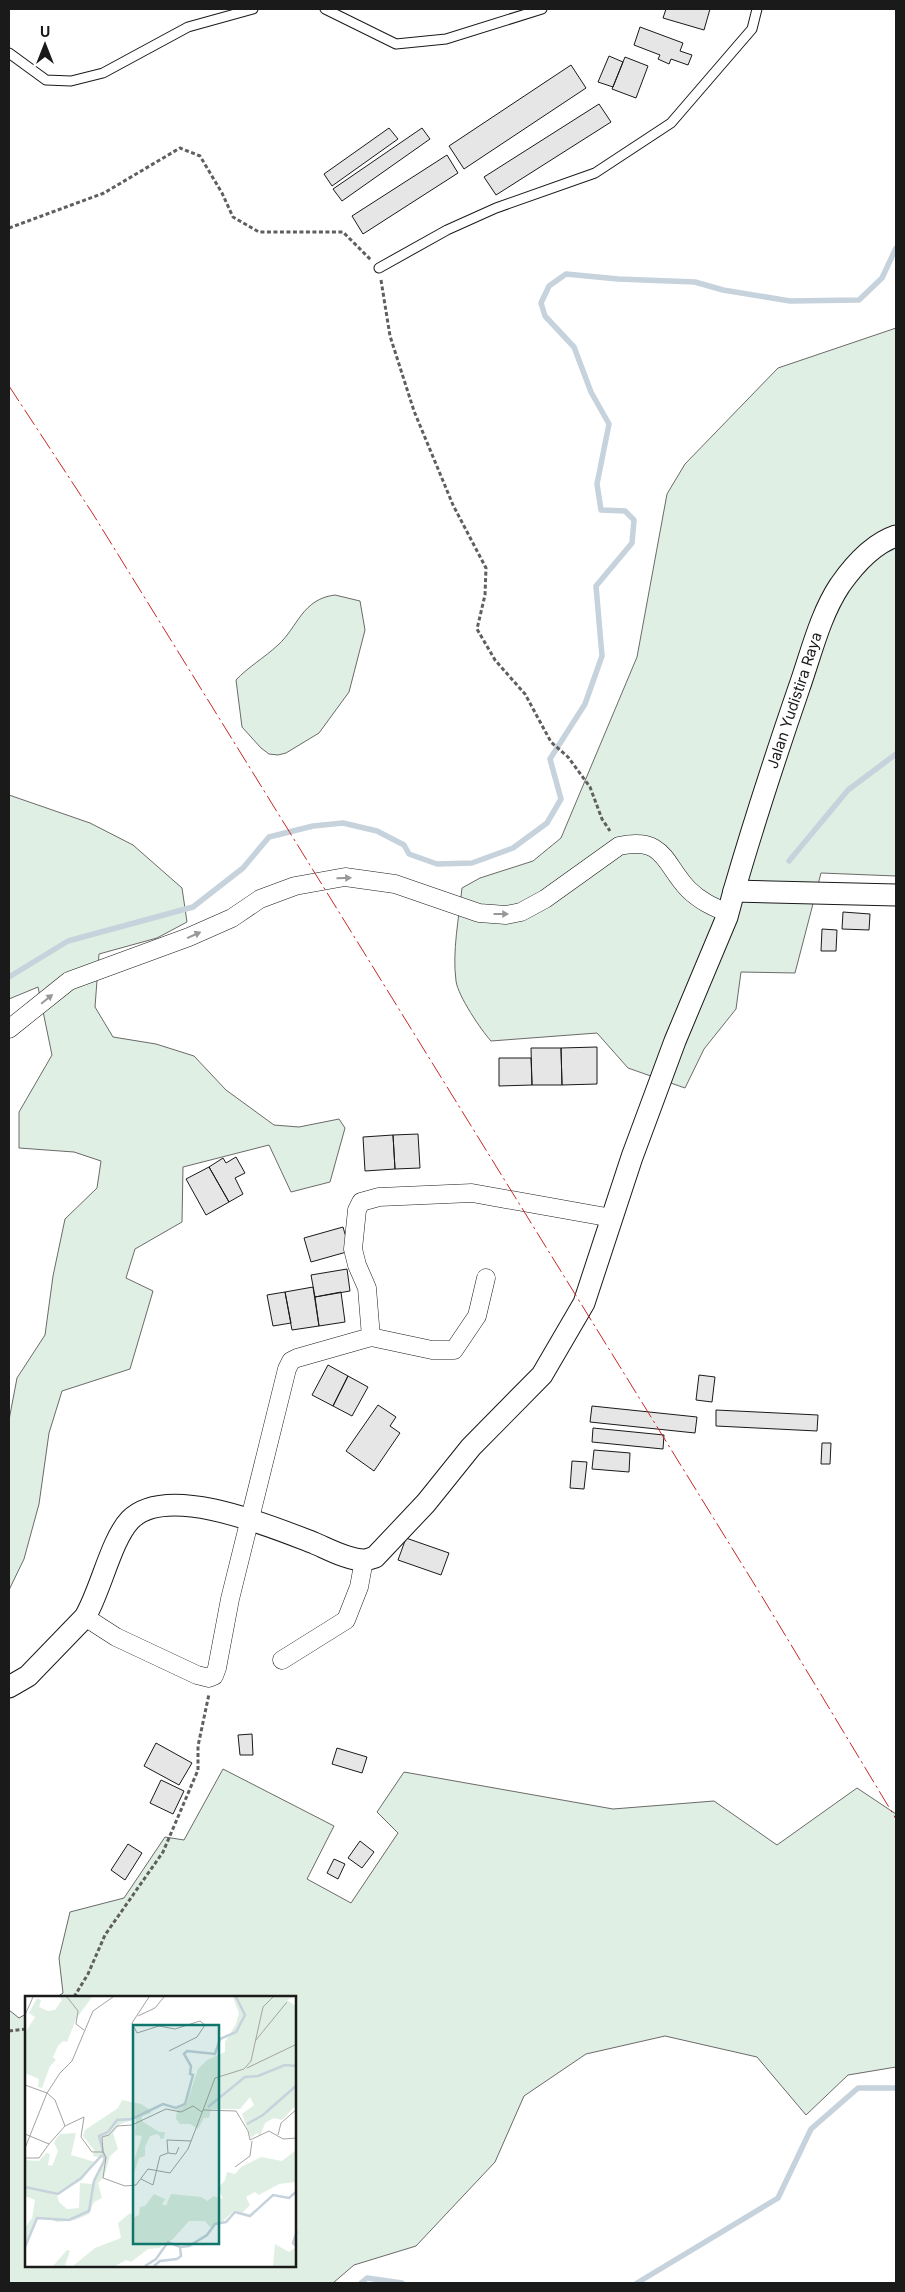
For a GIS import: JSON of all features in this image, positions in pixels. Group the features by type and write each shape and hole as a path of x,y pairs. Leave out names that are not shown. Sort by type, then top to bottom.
{"street":[{"name":"Jalan Yudistira Raya","path":"364,1560 375,1557 385,1548 426,1503 471,1447 542,1375 584,1303 632,1158 675,1042 728,913 762,797 820,628 840,586 862,558 883,541 896,536"},
{"path":"9,1030 69,981 189,937 232,918 260,899 295,886 345,877 395,884 478,913 506,915 521,912 545,899 619,846 632,844 653,848 665,856 688,888 707,904 728,913"},
{"path":"734,891 896,895"},
{"path":"371,1337 367,1288 353,1250 357,1210 361,1202 379,1196 472,1193 612,1218"},
{"path":"86,1616 116,1637 197,1675 209,1678 214,1676 230,1599 287,1369 291,1361 371,1337 432,1350 454,1350 477,1316 486,1278"},
{"path":"9,1687 28,1676 86,1616 121,1531 131,1519 156,1507 171,1504 190,1506 250,1519 347,1556 364,1560 359,1587 346,1620 282,1660"}],"lane":[{"path":"9,53 46,80 71,80 103,73 188,27 253,9"},
{"path":"326,9 396,44 446,39 542,9"},
{"path":"379,268 447,230 496,208 595,173 671,123 752,28 757,9"}],"path":[{"path":"9,228 104,193 180,148 200,156 222,193 233,217 259,232 343,232 379,268 390,336 414,411 453,505 486,568 485,595 477,629 495,660 526,694 551,742 568,757 590,787 602,819 619,846"},
{"path":"75,1996 88,1974 105,1935 163,1852 167,1843 198,1770 198,1746 214,1676"},
{"path":"9,2031 25,2029"}],"green space":[{"path":"896,328 896,876 821,873 795,973 741,972 736,1009 704,1049 685,1088 628,1068 597,1033 491,1041 465,1004 456,981 455,946 462,888 480,878 533,861 561,838 637,657 667,494 685,464 778,368"},
{"path":"335,595 360,601 365,630 349,692 319,733 286,753 278,755 269,754 242,727 236,680 285,638 308,608 315,602"},
{"path":"9,795 90,823 133,845 182,888 187,922 157,938 99,954 95,1007 113,1037 156,1044 194,1056 226,1090 274,1125 299,1127 339,1119 345,1128 330,1182 291,1192 269,1145 183,1167 182,1222 135,1249 126,1278 153,1291 130,1369 62,1391 49,1433 39,1504 24,1559 9,1590 9,1420 17,1378 45,1335 53,1276 65,1219 97,1188 101,1161 74,1152 19,1148 19,1112 52,1055 38,987 9,999"},
{"path":"223,1769 334,1826 307,1879 351,1903 398,1833 377,1812 404,1772 613,1809 714,1801 777,1845 857,1788 896,1814 896,2067 848,2075 806,2115 757,2057 665,2036 586,2054 524,2096 495,2162 416,2246 354,2265 333,2283 9,2283 9,2010 19,2018 25,2015 25,2267 296,2267 296,1996 58,1996 63,1993 59,1958 70,1912 124,1898 165,1837 184,1840"}],"building":[{"path":"666,9 710,9 704,30 663,18"},
{"path":"640,27 683,43 680,51 692,55 688,65 671,59 669,64 658,59 660,55 634,45"},
{"path":"609,56 623,62 613,87 598,82"},
{"path":"625,57 648,66 636,98 612,89"},
{"path":"571,65 586,88 464,169 449,146"},
{"path":"599,104 611,122 496,195 484,177"},
{"path":"389,128 398,139 332,186 324,174"},
{"path":"422,128 430,139 342,201 333,189"},
{"path":"447,155 458,173 363,234 352,216"},
{"path":"843,912 870,914 869,930 842,929"},
{"path":"822,929 837,930 836,951 821,951"},
{"path":"597,1047 597,1084 562,1085 561,1048"},
{"path":"531,1048 561,1048 562,1085 532,1085"},
{"path":"499,1058 531,1058 532,1085 499,1086"},
{"path":"418,1134 420,1168 395,1169 393,1135"},
{"path":"393,1135 395,1169 365,1171 363,1137"},
{"path":"236,1157 245,1173 235,1178 243,1194 229,1202 209,1167 223,1158 226,1163"},
{"path":"209,1167 229,1202 206,1215 186,1179"},
{"path":"343,1227 350,1251 311,1262 304,1238"},
{"path":"347,1269 350,1291 315,1297 311,1275"},
{"path":"313,1287 319,1326 292,1330 285,1292"},
{"path":"285,1292 291,1323 273,1326 267,1295"},
{"path":"341,1292 345,1322 319,1326 315,1297"},
{"path":"328,1365 348,1376 333,1406 312,1395"},
{"path":"699,1375 715,1377 712,1402 696,1400"},
{"path":"348,1376 368,1387 352,1416 333,1406"},
{"path":"378,1405 396,1417 390,1426 400,1433 374,1471 346,1451"},
{"path":"592,1406 697,1417 695,1433 590,1422"},
{"path":"716,1410 818,1415 817,1431 716,1426"},
{"path":"593,1428 664,1435 663,1449 592,1442"},
{"path":"822,1443 831,1443 830,1464 821,1464"},
{"path":"594,1450 630,1453 629,1472 592,1469"},
{"path":"572,1461 587,1462 584,1489 570,1488"},
{"path":"406,1538 449,1553 441,1575 398,1560"},
{"path":"252,1734 253,1755 240,1755 238,1735"},
{"path":"156,1743 192,1763 179,1785 144,1766"},
{"path":"337,1748 367,1757 362,1773 332,1764"},
{"path":"161,1780 184,1791 173,1814 150,1803"},
{"path":"360,1841 374,1852 362,1868 348,1858"},
{"path":"128,1844 142,1853 125,1880 111,1870"},
{"path":"334,1859 345,1864 338,1879 327,1873"}],"waterway":[{"path":"9,977 68,941 193,907 243,868 269,837 313,826 343,823 377,831 404,845 409,854 437,864 472,863 513,848 547,823 561,799 550,759 585,704 602,656 596,586 632,543 634,520 625,511 601,510 597,484 609,424 591,392 574,347 545,316 541,303 549,286 566,274 618,279 695,282 723,290 790,301 859,300 882,278 896,248"},
{"path":"789,861 848,790 896,754"},
{"path":"637,2283 778,2198 811,2129 858,2088 896,2088"},
{"path":"361,2283 367,2278 402,2283"}],"power":[{"path":"9,386 93,514 761,1595 896,1819"}]}
